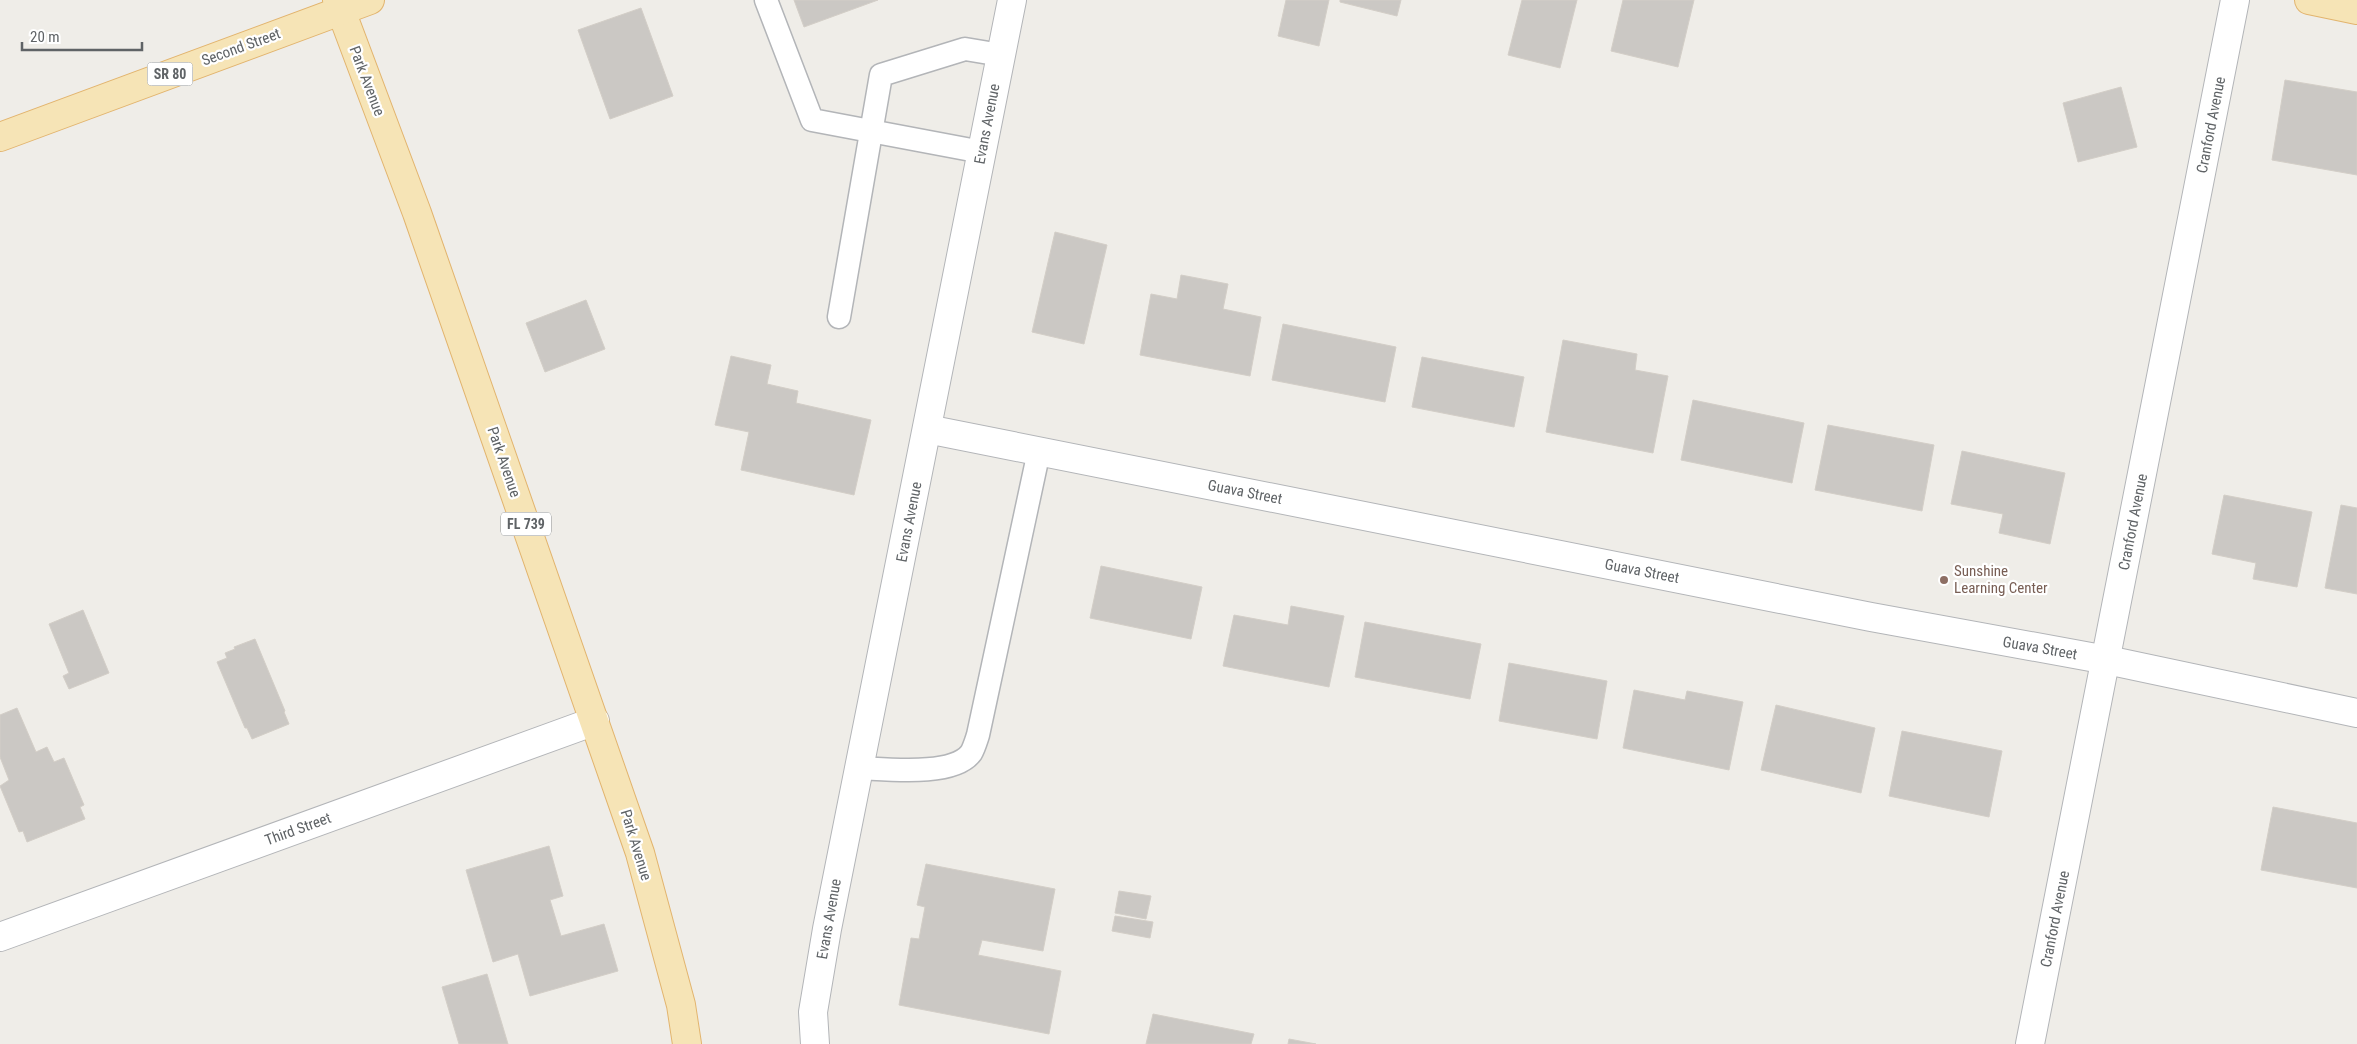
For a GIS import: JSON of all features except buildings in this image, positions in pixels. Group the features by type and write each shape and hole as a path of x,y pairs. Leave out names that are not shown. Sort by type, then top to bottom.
{"main road":[{"name":"Second Street","path":"0,137 339,5 370,0"},
{"path":"2309,0 2357,10"},
{"name":"Park Avenue","path":"339,5 417,213 596,721 640,853 681,1005 687,1044"}],"street":[{"name":"Evans Avenue","path":"815,1044 813,1012 827,929 1012,0"},
{"name":"Cranford Avenue","path":"2030,1044 2235,0"},
{"name":"Guava Street","path":"927,429 1871,617 2106,660 2357,714"},
{"name":"Third Street","path":"0,937 596,721"}],"lane":[{"path":"766,0 812,120 982,152"},
{"path":"839,317 882,75 965,49 1001,55"},
{"path":"859,768 916,770 944,767 960,762 971,753 978,735 1040,452"}],"place":[{"name":"Sunshine Learning Center","path":"1944,580"}]}
